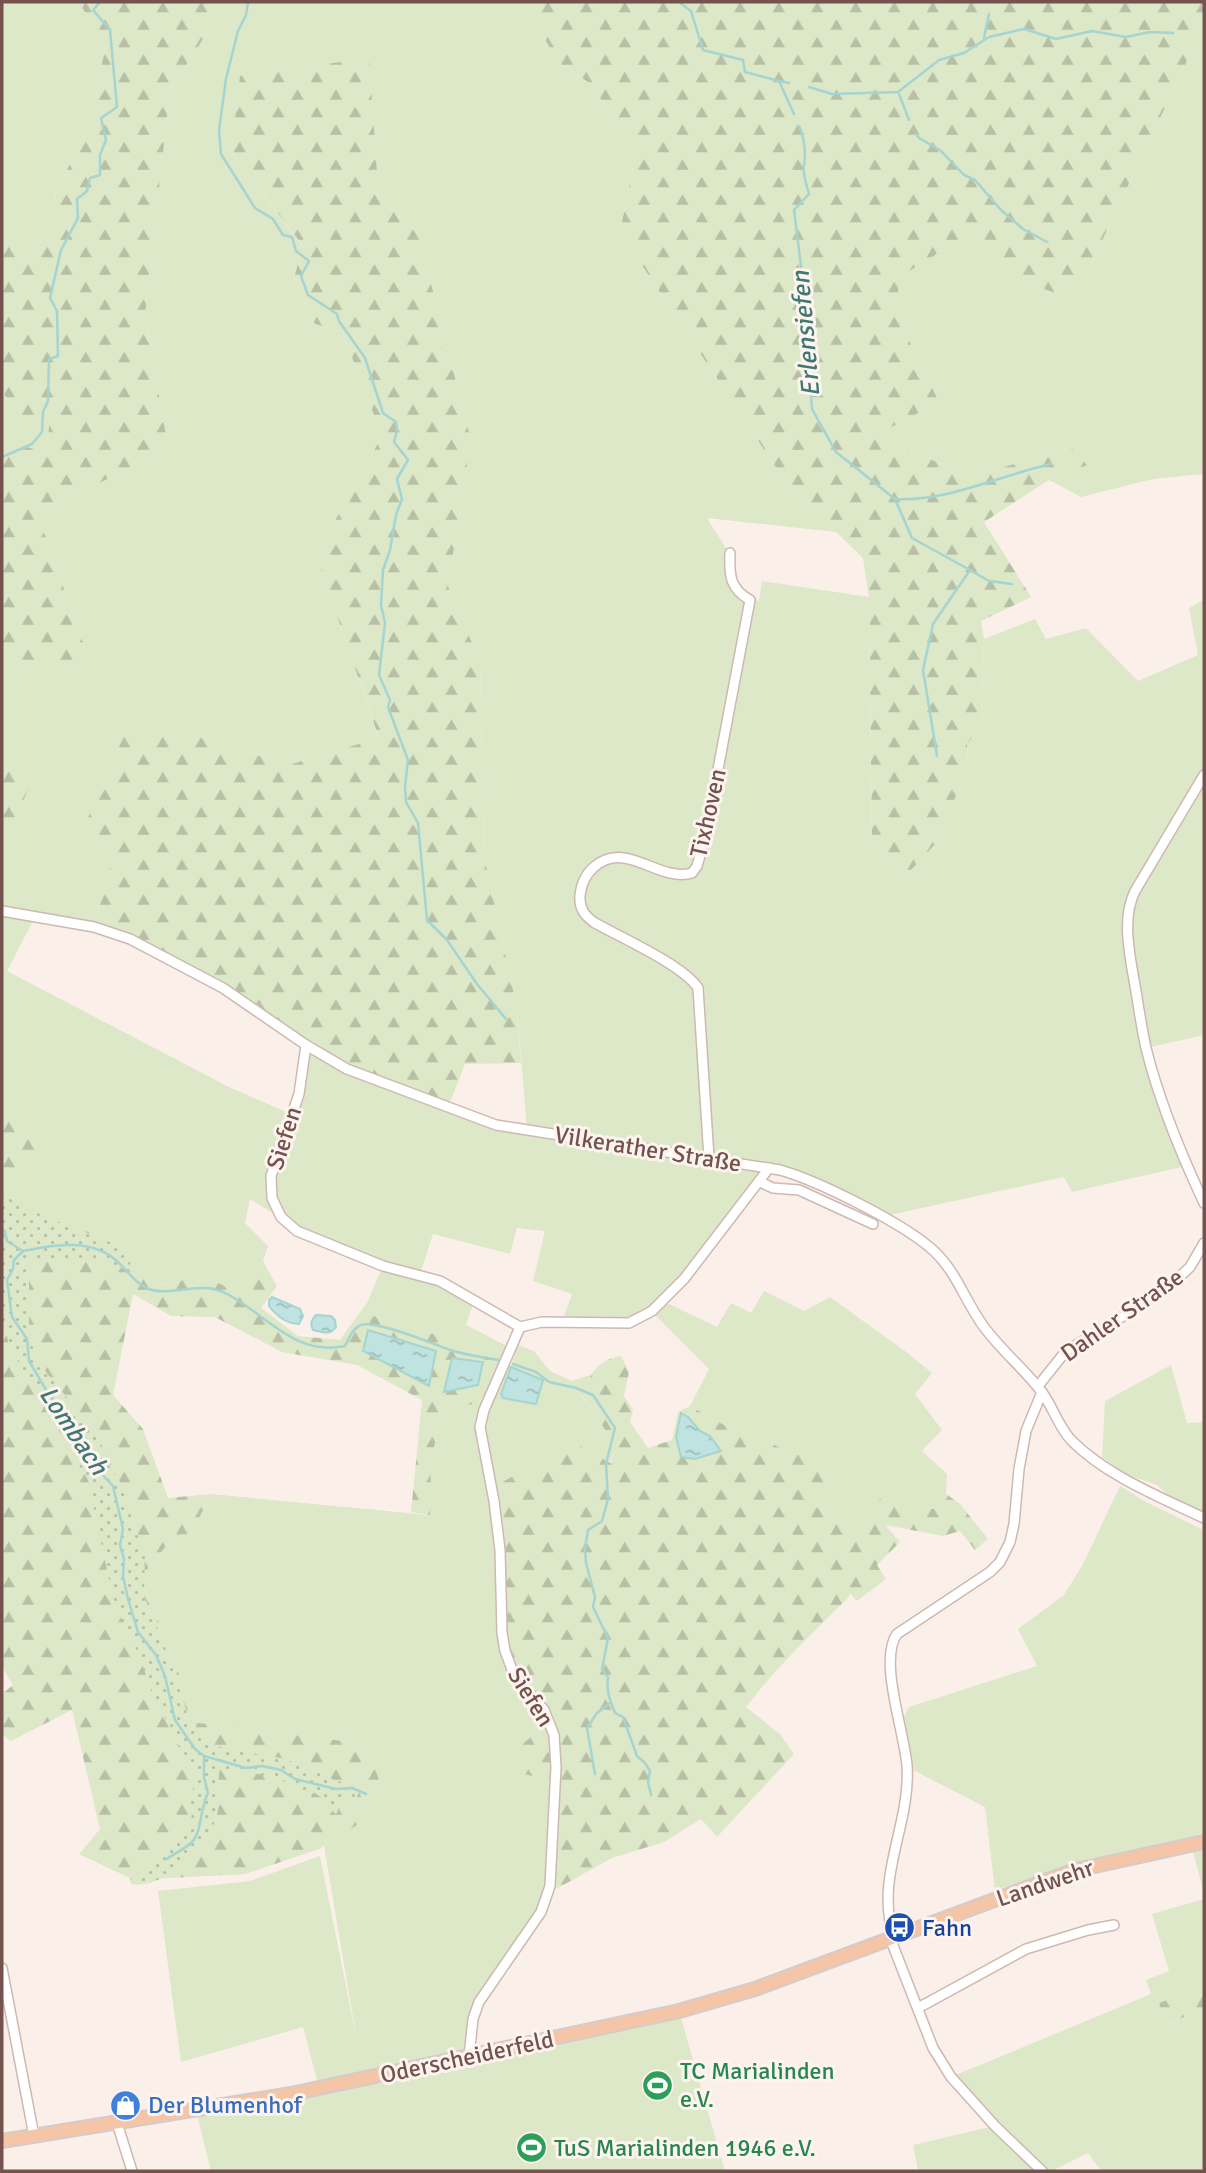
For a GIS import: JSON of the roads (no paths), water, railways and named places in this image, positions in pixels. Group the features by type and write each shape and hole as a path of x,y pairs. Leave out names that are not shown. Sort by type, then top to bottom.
{"main road":[{"name":"Landwehr","path":"892,1938 1072,1871 1204,1842"},
{"name":"Oderscheiderfeld","path":"2,2141 290,2094 567,2036 718,2001 892,1938"}],"street":[{"name":"Tixhoven","path":"709,1158 698,988 692,980 678,971 595,923 584,914 580,896 588,873 610,859 618,857 637,860 679,874 692,873 697,866 705,838 750,600 737,592 729,577 730,553"},
{"path":"1204,775 1135,891 1128,904 1127,916 1132,968 1146,1049 1186,1166 1204,1203"},
{"name":"Vilkerather Straße","path":"2,911 94,927 130,939 223,989 347,1069 496,1125 769,1168 802,1177 923,1241 950,1269 986,1330 1040,1389 1074,1443 1124,1478 1204,1518"},
{"name":"Siefen","path":"306,1045 299,1094 271,1176 272,1198 281,1217 297,1231 383,1266 440,1281 520,1326 484,1410 480,1427 500,1550 502,1633 505,1651 514,1675 544,1710 554,1735 556,1767 550,1886 541,1912 479,2002 473,2019 469,2056"},
{"path":"520,1326 542,1322 629,1323 652,1311 674,1290 769,1168"},
{"path":"760,1182 773,1188 799,1190 867,1225"},
{"name":"Dahler Straße","path":"892,1938 888,1915 888,1884 908,1781 890,1649 897,1634 990,1572 1007,1550 1014,1524 1021,1451 1026,1431 1040,1389 1066,1351 1172,1283 1190,1267 1204,1244"},
{"path":"918,2008 1026,1949 1114,1925"},
{"path":"892,1938 933,2048 951,2077 995,2126 1042,2171"},
{"path":"2,1968 34,2136"},
{"path":"117,2123 132,2171"}],"water":[{"path":"272,1297 300,1309 303,1316 299,1324 286,1321 275,1313 269,1306"},
{"path":"316,1315 331,1316 335,1320 334,1330 313,1330 312,1322"},
{"path":"368,1330 436,1351 429,1386 363,1351"},
{"path":"452,1358 483,1362 478,1385 444,1392"},
{"path":"511,1367 543,1380 536,1404 503,1398 501,1394"},
{"path":"681,1413 700,1431 710,1436 721,1451 695,1459 681,1457 676,1437"}],"waterway":[{"path":"2,457 32,444 42,432 43,412 48,401 49,359 58,356 57,311 50,298 61,250 78,218 77,199 87,191 90,178 100,175 100,155 106,140 101,118 117,107 110,30 93,10 100,2"},
{"path":"248,2 226,79 219,130 221,154 255,208 273,219 283,235 292,237 296,251 309,261 301,276 308,295 337,314 365,358 383,413 396,422 394,442 408,460 397,479 402,499 383,570 381,605 385,623 379,675 390,700 388,707 408,760 406,802 418,823 427,920 447,940 477,984 506,1019"},
{"name":"Erlensiefen","path":"679,2 691,11 703,50 743,60 745,72 779,81 794,114"},
{"path":"984,38 989,14"},
{"path":"809,87 832,94 898,92 939,60 964,53 989,37 1024,29 1056,39 1092,31 1126,37 1150,32 1173,33"},
{"path":"779,81 789,83"},
{"path":"899,94 909,120"},
{"name":"Erlensiefen","path":"799,126 803,136 804,172 809,194 794,210 802,274 812,409 836,452 895,499 912,538 970,570 933,624 923,670 937,756"},
{"path":"916,134 940,150 964,175 975,180 1001,210 1023,229 1047,242"},
{"path":"896,499 915,499 954,492 1051,464"},
{"path":"970,570 989,581 1012,584"},
{"name":"Lombach","path":"2,1229 7,1241 23,1251 14,1260 7,1280 12,1317 27,1339 29,1361 45,1388 60,1410 84,1435 96,1458 99,1471 113,1486 123,1529 120,1545 128,1599 138,1632 156,1655 165,1676 175,1720 195,1749 204,1756 246,1768 262,1766 281,1770 295,1779 336,1789 352,1788 366,1794"},
{"path":"23,1251 48,1246 86,1246 109,1255 147,1288 160,1291 198,1288 217,1290 241,1302 282,1332 311,1345 327,1348 345,1346 356,1328 368,1324 405,1333 456,1352 498,1360"},
{"path":"513,1364 536,1372 549,1382 593,1395 615,1428 606,1464 608,1499 602,1521 588,1530 586,1563 595,1597 593,1607 608,1638 602,1669 608,1677 610,1700 615,1713 623,1717 637,1756 650,1771 648,1782 651,1795"},
{"path":"595,1774 587,1728 597,1713 610,1703"},
{"path":"167,1859 189,1844 198,1832 208,1793 204,1777 204,1756"}],"place":[{"name":"Fahn","path":"899,1928"},
{"name":"TC Marialinden e.V.","path":"657,2085"},
{"name":"Der Blumenhof","path":"125,2105"},
{"name":"TuS Marialinden 1946 e.V.","path":"531,2148"}]}
